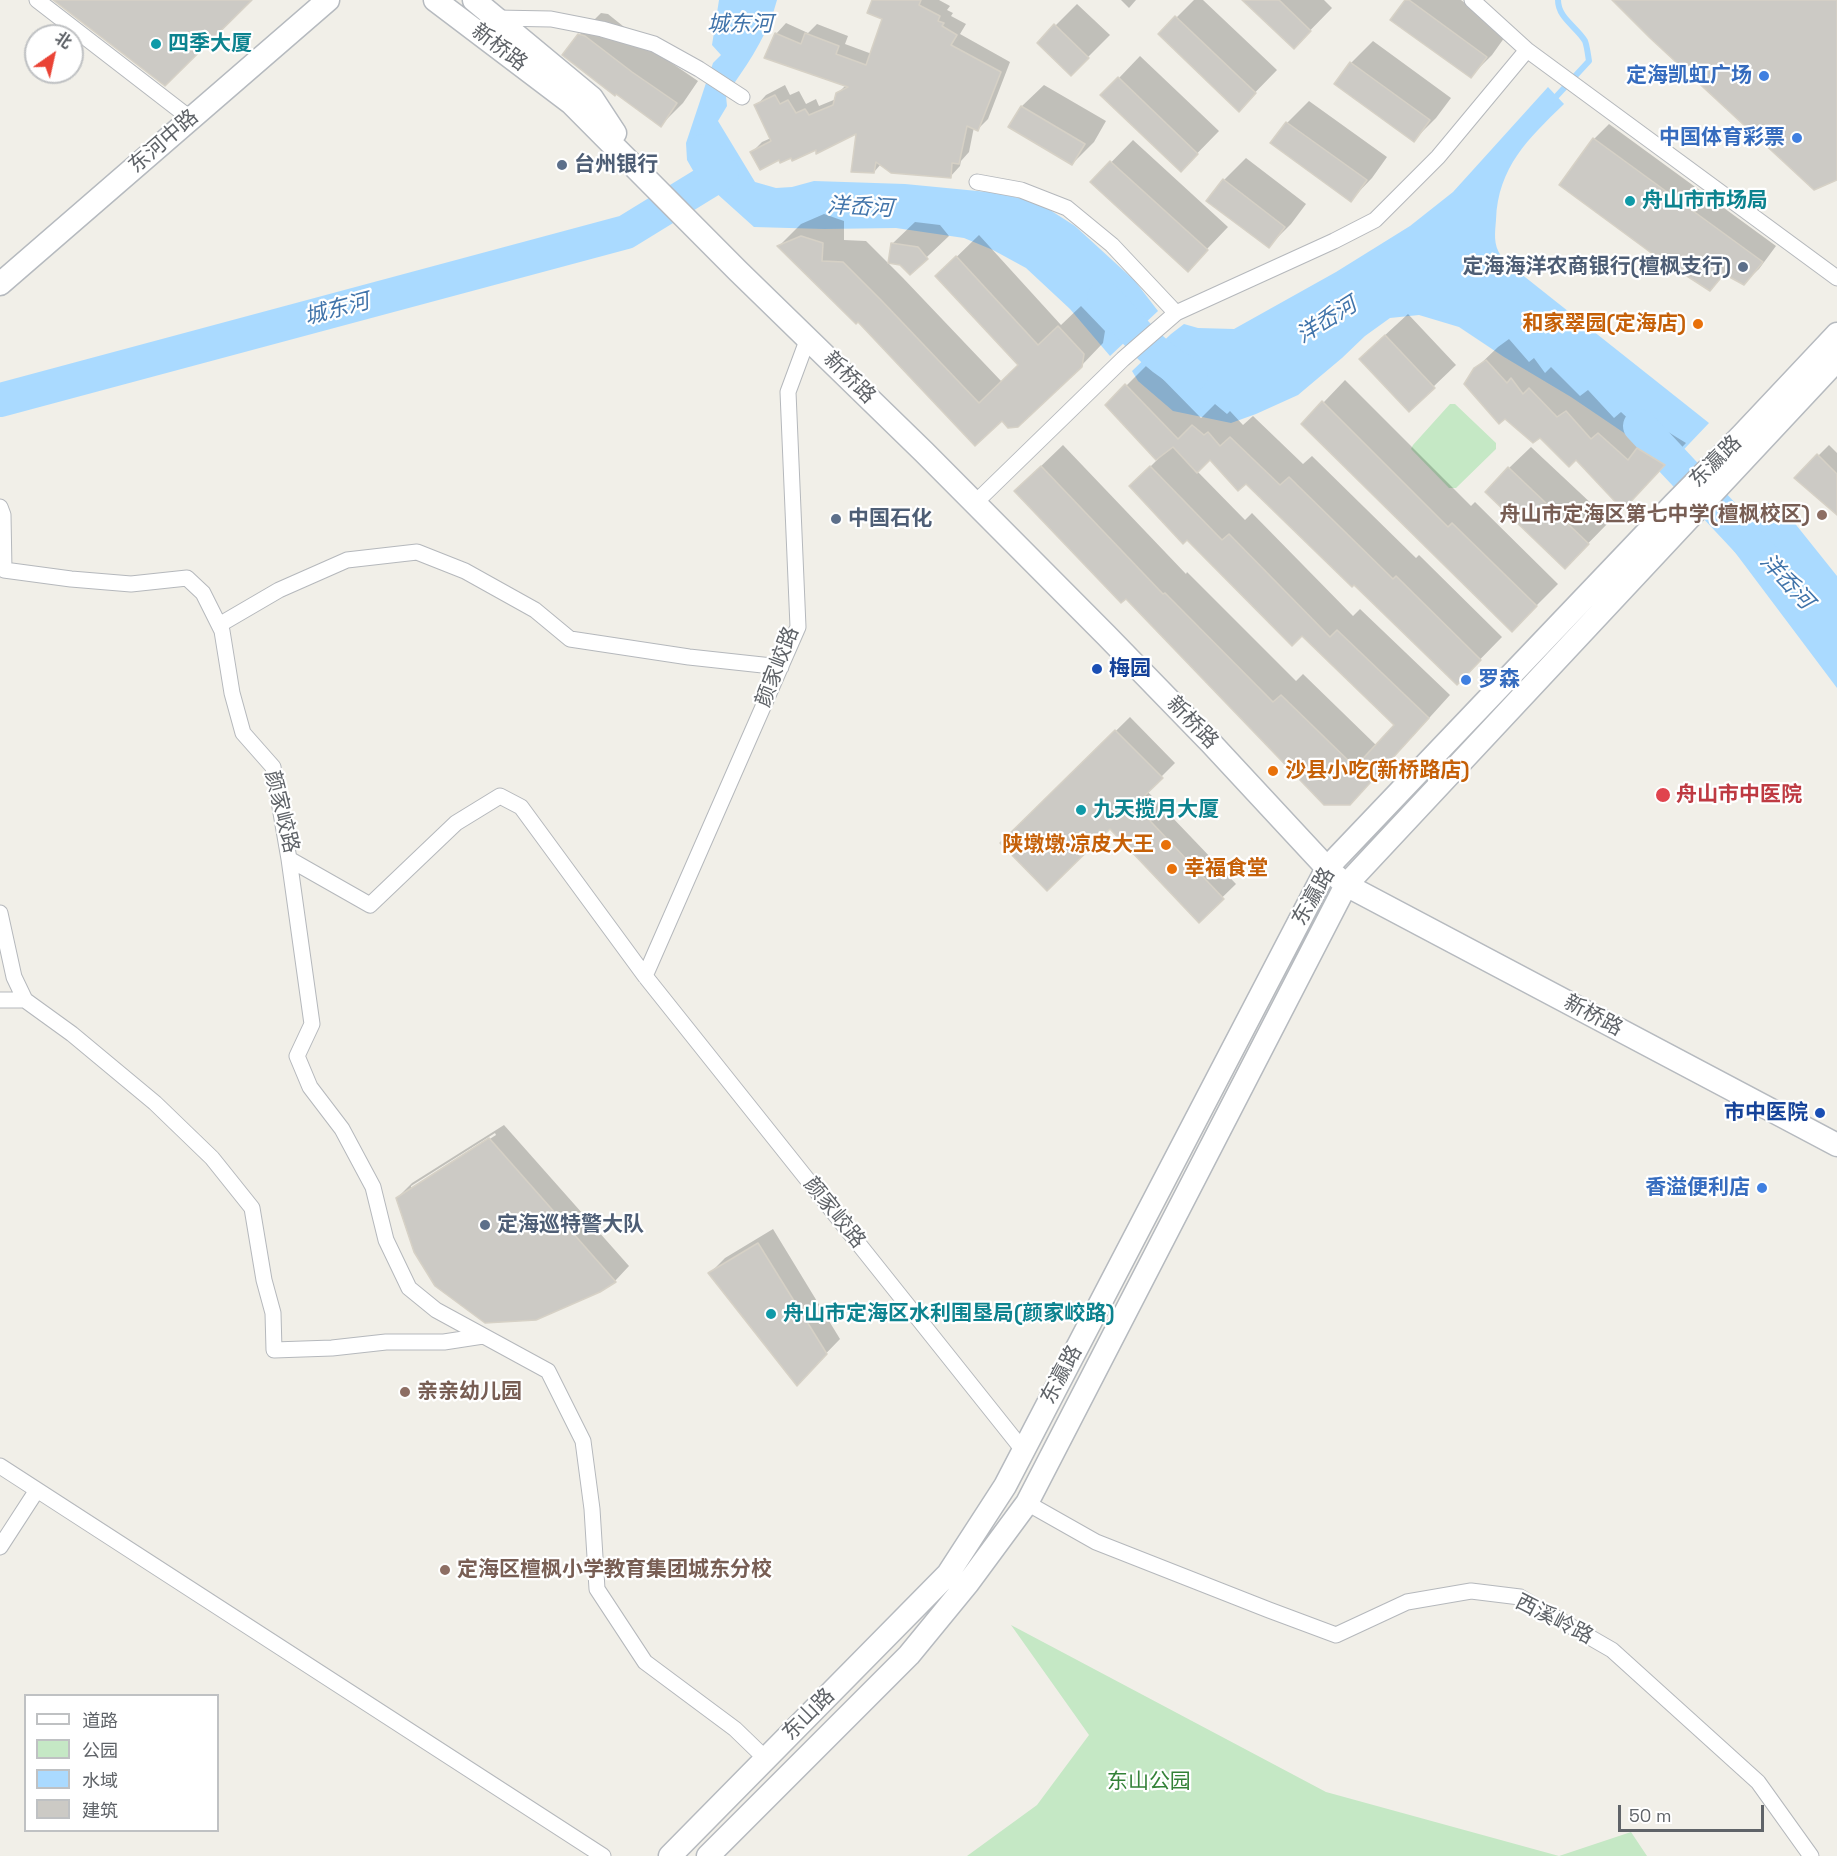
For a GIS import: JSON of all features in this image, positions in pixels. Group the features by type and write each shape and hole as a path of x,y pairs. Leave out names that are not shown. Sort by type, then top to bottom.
{"main road":[{"name":"东河中路","path":"0,284 328,0"},
{"name":"新桥路","path":"435,0 571,103 641,171 738,271 975,503 1210,742 1327,868 1346,885 1837,1145"},
{"name":"新桥路","path":"474,0 592,98 641,171"},
{"name":"东瀛路","path":"1746,445 1837,334"},
{"name":"东瀛路","path":"958,1579 1327,868 1746,445 1837,360"},
{"name":"东瀛路","path":"958,1579 1027,1503 1346,885 1681,512"},
{"name":"东山路","path":"670,1856 766,1759 958,1579"},
{"name":"东山路","path":"708,1856 909,1656 958,1579"}],"street":[{"path":"37,0 191,119"},
{"path":"1472,0 1527,50 1837,278"},
{"path":"496,18 551,19 602,29 654,44 699,69 742,98"},
{"path":"975,503 1123,359 1176,313 1375,220 1438,157 1527,50"},
{"path":"977,183 1021,190 1067,208 1112,245 1176,313"},
{"name":"颜家峧路","path":"645,976 798,627 788,392 808,338"},
{"name":"颜家峧路","path":"0,507 3,515 4,570 130,584 187,578 203,594 222,631 232,693 243,733 273,767 289,859 370,905 456,823 500,796 521,807 645,976 1023,1450"},
{"path":"219,625 279,590 347,560 417,552 465,571 536,610 570,639 689,657 781,667"},
{"path":"289,859 312,1024 297,1056 310,1088 342,1129 373,1187 387,1240 409,1288 436,1310 548,1371 583,1441 592,1509 597,1589 645,1662 735,1729 766,1759"},
{"path":"0,912 14,977 25,1000 72,1034 155,1103 212,1158 252,1208 264,1280 273,1313 274,1350 332,1348 386,1342 444,1342 483,1336"},
{"path":"0,1000 25,1000"},
{"path":"0,1466 603,1856"},
{"path":"0,1547 37,1490"},
{"name":"西溪岭路","path":"1027,1503 1096,1542 1269,1611 1336,1635 1407,1602 1471,1591 1520,1597 1612,1650 1758,1782 1811,1856"}],"green space":[{"path":"1450,404 1455,404 1496,443 1496,449 1456,488 1449,488 1411,449"},
{"name":"东山公园","path":"1011,1625 1326,1792 1559,1856 967,1856 1037,1805 1089,1735"},
{"path":"1631,1832 1647,1856 1559,1856"}],"water":[{"name":"城东河","path":"719,0 777,0 759,44 733,85 711,69 713,63 721,55 712,45"},
{"path":"706,83 726,96 727,106 718,121 755,182 776,188 792,187 814,181 905,184 998,193 1039,203 1075,226 1135,281 1158,311 1110,356 1070,309 1026,268 993,250 964,238 896,228 754,227 695,174 687,160 686,143"},
{"path":"1548,87 1564,104 1527,142 1509,169 1498,201 1495,234 1497,247 1509,265 1709,423 1670,464 1571,397 1459,327 1419,315 1390,318 1365,336 1298,395 1231,423 1173,411 1138,381 1132,371 1184,324 1198,328 1234,329 1336,272 1410,226 1453,192"},
{"path":"1767,502 1789,516 1837,576 1837,688 1731,547 1733,538"}],"building":[{"name":"四季大厦","path":"53,0 252,0 165,86"},
{"path":"872,0 921,0 919,5 940,16 938,21 944,23 942,26 957,35 951,45 1001,72 978,131 967,126 959,164 952,163 951,178 891,173 876,162 874,173 851,172 856,134 816,154 816,150 792,161 791,158 780,163 779,160 760,170 750,152 771,141 754,105 775,95 780,104 788,100 796,113 805,109 809,115 833,105 836,93 848,87 764,58 775,33 801,44 805,33 839,46 836,54 866,65 882,19 867,13"},
{"path":"1242,0 1279,0 1311,31 1294,49"},
{"path":"1405,0 1409,0 1487,57 1471,78 1390,20"},
{"name":"定海凯虹广场","path":"1612,0 1837,0 1837,180 1814,190"},
{"path":"1175,16 1256,93 1239,112 1158,34"},
{"path":"1054,24 1089,58 1071,76 1037,43"},
{"path":"578,34 585,36 677,103 661,127 616,94 615,96 562,55"},
{"path":"1350,62 1430,120 1414,142 1334,84"},
{"path":"1118,77 1198,154 1181,172 1100,95"},
{"path":"1021,106 1085,144 1072,165 1008,127"},
{"path":"1286,122 1367,180 1351,202 1270,143"},
{"name":"舟山市市场局","path":"1593,138 1763,262 1744,285 1724,274 1710,291 1650,252 1559,185"},
{"path":"1110,161 1208,250 1188,272 1090,182"},
{"path":"1223,179 1285,227 1269,248 1206,201"},
{"path":"801,236 823,243 822,261 843,262 979,403 1018,365 935,276 956,256 1038,345 1058,326 1084,354 1082,367 1018,427 1008,428 1002,421 975,446 858,322 856,324 777,246"},
{"path":"891,243 918,247 928,259 910,275 900,265 888,263"},
{"path":"1385,335 1435,388 1409,412 1359,359"},
{"path":"1486,360 1507,383 1511,378 1523,394 1529,388 1557,417 1566,411 1591,439 1598,433 1628,460 1637,448 1665,465 1623,510 1576,460 1569,467 1540,438 1533,443 1505,419 1499,424 1464,384 1474,368"},
{"path":"1125,384 1178,439 1192,425 1204,435 1208,432 1220,446 1230,437 1280,485 1289,477 1393,579 1396,576 1481,660 1457,685 1246,484 1238,491 1210,460 1197,473 1173,447 1156,460 1105,405"},
{"path":"1322,401 1448,527 1452,523 1537,606 1512,632 1301,424"},
{"path":"1817,454 1837,474 1837,515 1794,478"},
{"path":"1041,466 1163,594 1165,593 1273,702 1281,695 1355,767 1394,725 1302,636 1292,646 1187,540 1183,544 1129,486 1150,466 1222,540 1229,534 1330,637 1337,630 1429,718 1350,805 1324,805 1126,599 1121,603 1014,491"},
{"path":"1508,467 1589,544 1565,569 1485,492"},
{"name":"九天揽月大厦","path":"1115,730 1163,778 1135,805 1224,899 1199,923 1110,829 1047,891 1000,843"},
{"name":"定海巡特警大队","path":"489,1138 616,1282 600,1292 536,1320 485,1323 435,1286 414,1252 396,1198"},
{"name":"舟山市定海区水利围垦局(颜家峧路)","path":"758,1243 827,1354 797,1386 708,1273"}],"waterway":[{"path":"1553,100 1589,61 1585,41 1564,17 1558,0"},
{"name":"城东河","path":"0,400 626,232 722,173 704,151"},
{"name":"洋岙河","path":"1104,298 1155,352 1178,369 1191,375"},
{"name":"洋岙河","path":"1640,426 1770,565"}],"place":[{"name":"四季大厦","path":"156,44"},
{"name":"定海凯虹广场","path":"1764,76"},
{"name":"中国体育彩票","path":"1797,138"},
{"name":"台州银行","path":"562,165"},
{"name":"舟山市市场局","path":"1630,201"},
{"name":"定海海洋农商银行(檀枫支行)","path":"1743,267"},
{"name":"和家翠园(定海店)","path":"1698,324"},
{"name":"舟山市定海区第七中学(檀枫校区)","path":"1822,515"},
{"name":"中国石化","path":"836,519"},
{"name":"梅园","path":"1097,669"},
{"name":"罗森","path":"1466,680"},
{"name":"沙县小吃(新桥路店)","path":"1273,771"},
{"name":"舟山市中医院","path":"1663,795"},
{"name":"九天揽月大厦","path":"1081,810"},
{"name":"陕墩墩·凉皮大王","path":"1166,845"},
{"name":"幸福食堂","path":"1172,869"},
{"name":"市中医院","path":"1820,1113"},
{"name":"香溢便利店","path":"1762,1188"},
{"name":"定海巡特警大队","path":"485,1225"},
{"name":"舟山市定海区水利围垦局(颜家峧路)","path":"771,1314"},
{"name":"亲亲幼儿园","path":"405,1392"},
{"name":"定海区檀枫小学教育集团城东分校","path":"445,1570"}]}
